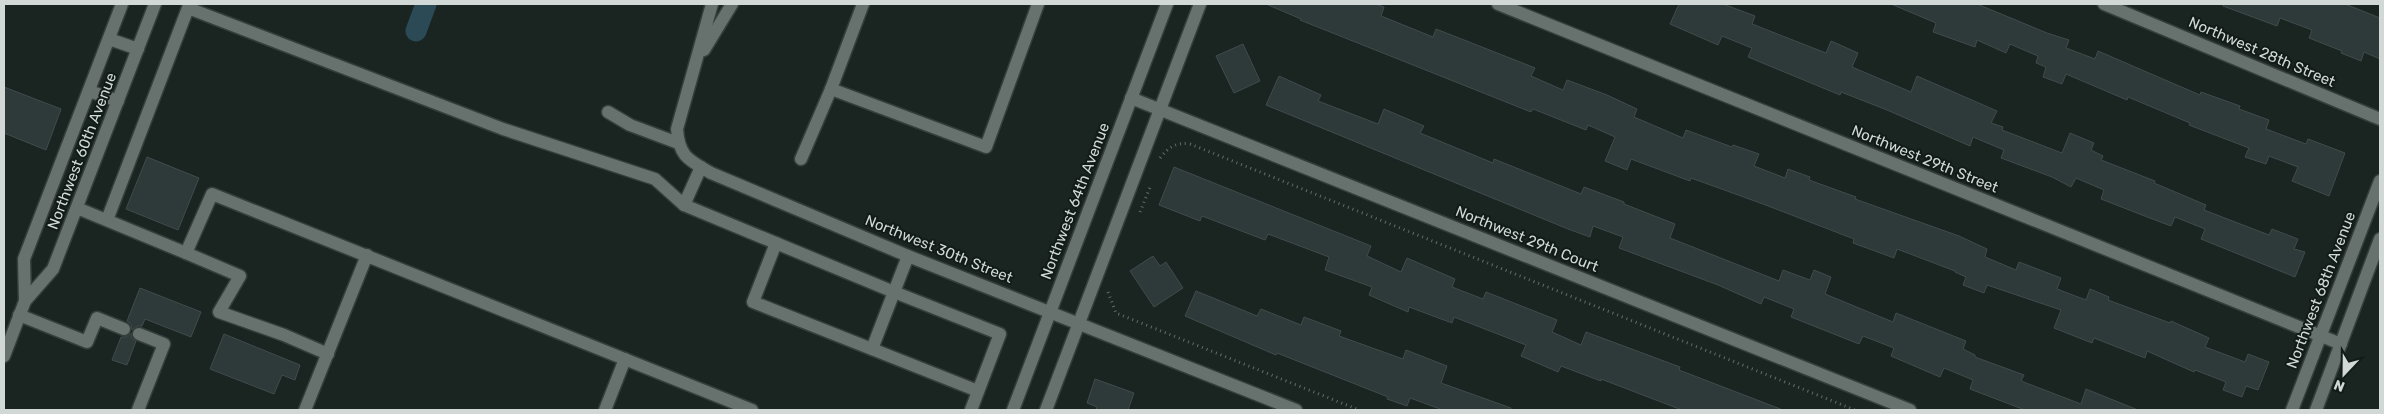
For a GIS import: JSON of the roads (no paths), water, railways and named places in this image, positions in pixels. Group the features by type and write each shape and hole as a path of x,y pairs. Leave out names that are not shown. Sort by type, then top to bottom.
{"street":[{"name":"Northwest 60th Avenue","path":"25,301 24,259 122,4"},
{"name":"Northwest 60th Avenue","path":"4,356 25,301 54,269 156,4"},
{"path":"608,112 630,124 678,143 677,129 712,4"},
{"path":"696,63 732,4"},
{"path":"801,159 831,89 863,4"},
{"path":"831,89 986,147 1038,4"},
{"name":"Northwest 64th Avenue","path":"1013,410 1167,4"},
{"path":"1046,410 1081,323 1200,4"},
{"name":"Northwest 29th Street","path":"1498,4 2341,344"},
{"name":"Northwest 28th Street","path":"2104,4 2380,118"},
{"path":"107,220 188,8 503,129 655,179 684,205 1000,334 970,410"},
{"path":"109,38 138,49"},
{"path":"89,90 118,102"},
{"name":"Northwest 29th Court","path":"1131,98 1910,410"},
{"name":"Northwest 30th Street","path":"678,143 684,156 711,173 908,256 1051,311 1296,410"},
{"path":"684,205 700,167"},
{"name":"Northwest 68th Avenue","path":"2292,410 2380,181"},
{"path":"186,253 212,194 752,410"},
{"path":"77,208 240,276 219,312 284,335 328,354"},
{"path":"2316,410 2380,239"},
{"path":"776,243 753,302 978,391"},
{"path":"305,410 366,255"},
{"path":"872,349 908,256"},
{"path":"19,315 87,342 97,318 124,329"},
{"path":"138,334 164,344 138,410"},
{"path":"605,410 625,359"}],"waterway":[{"path":"416,31 426,4"}]}
